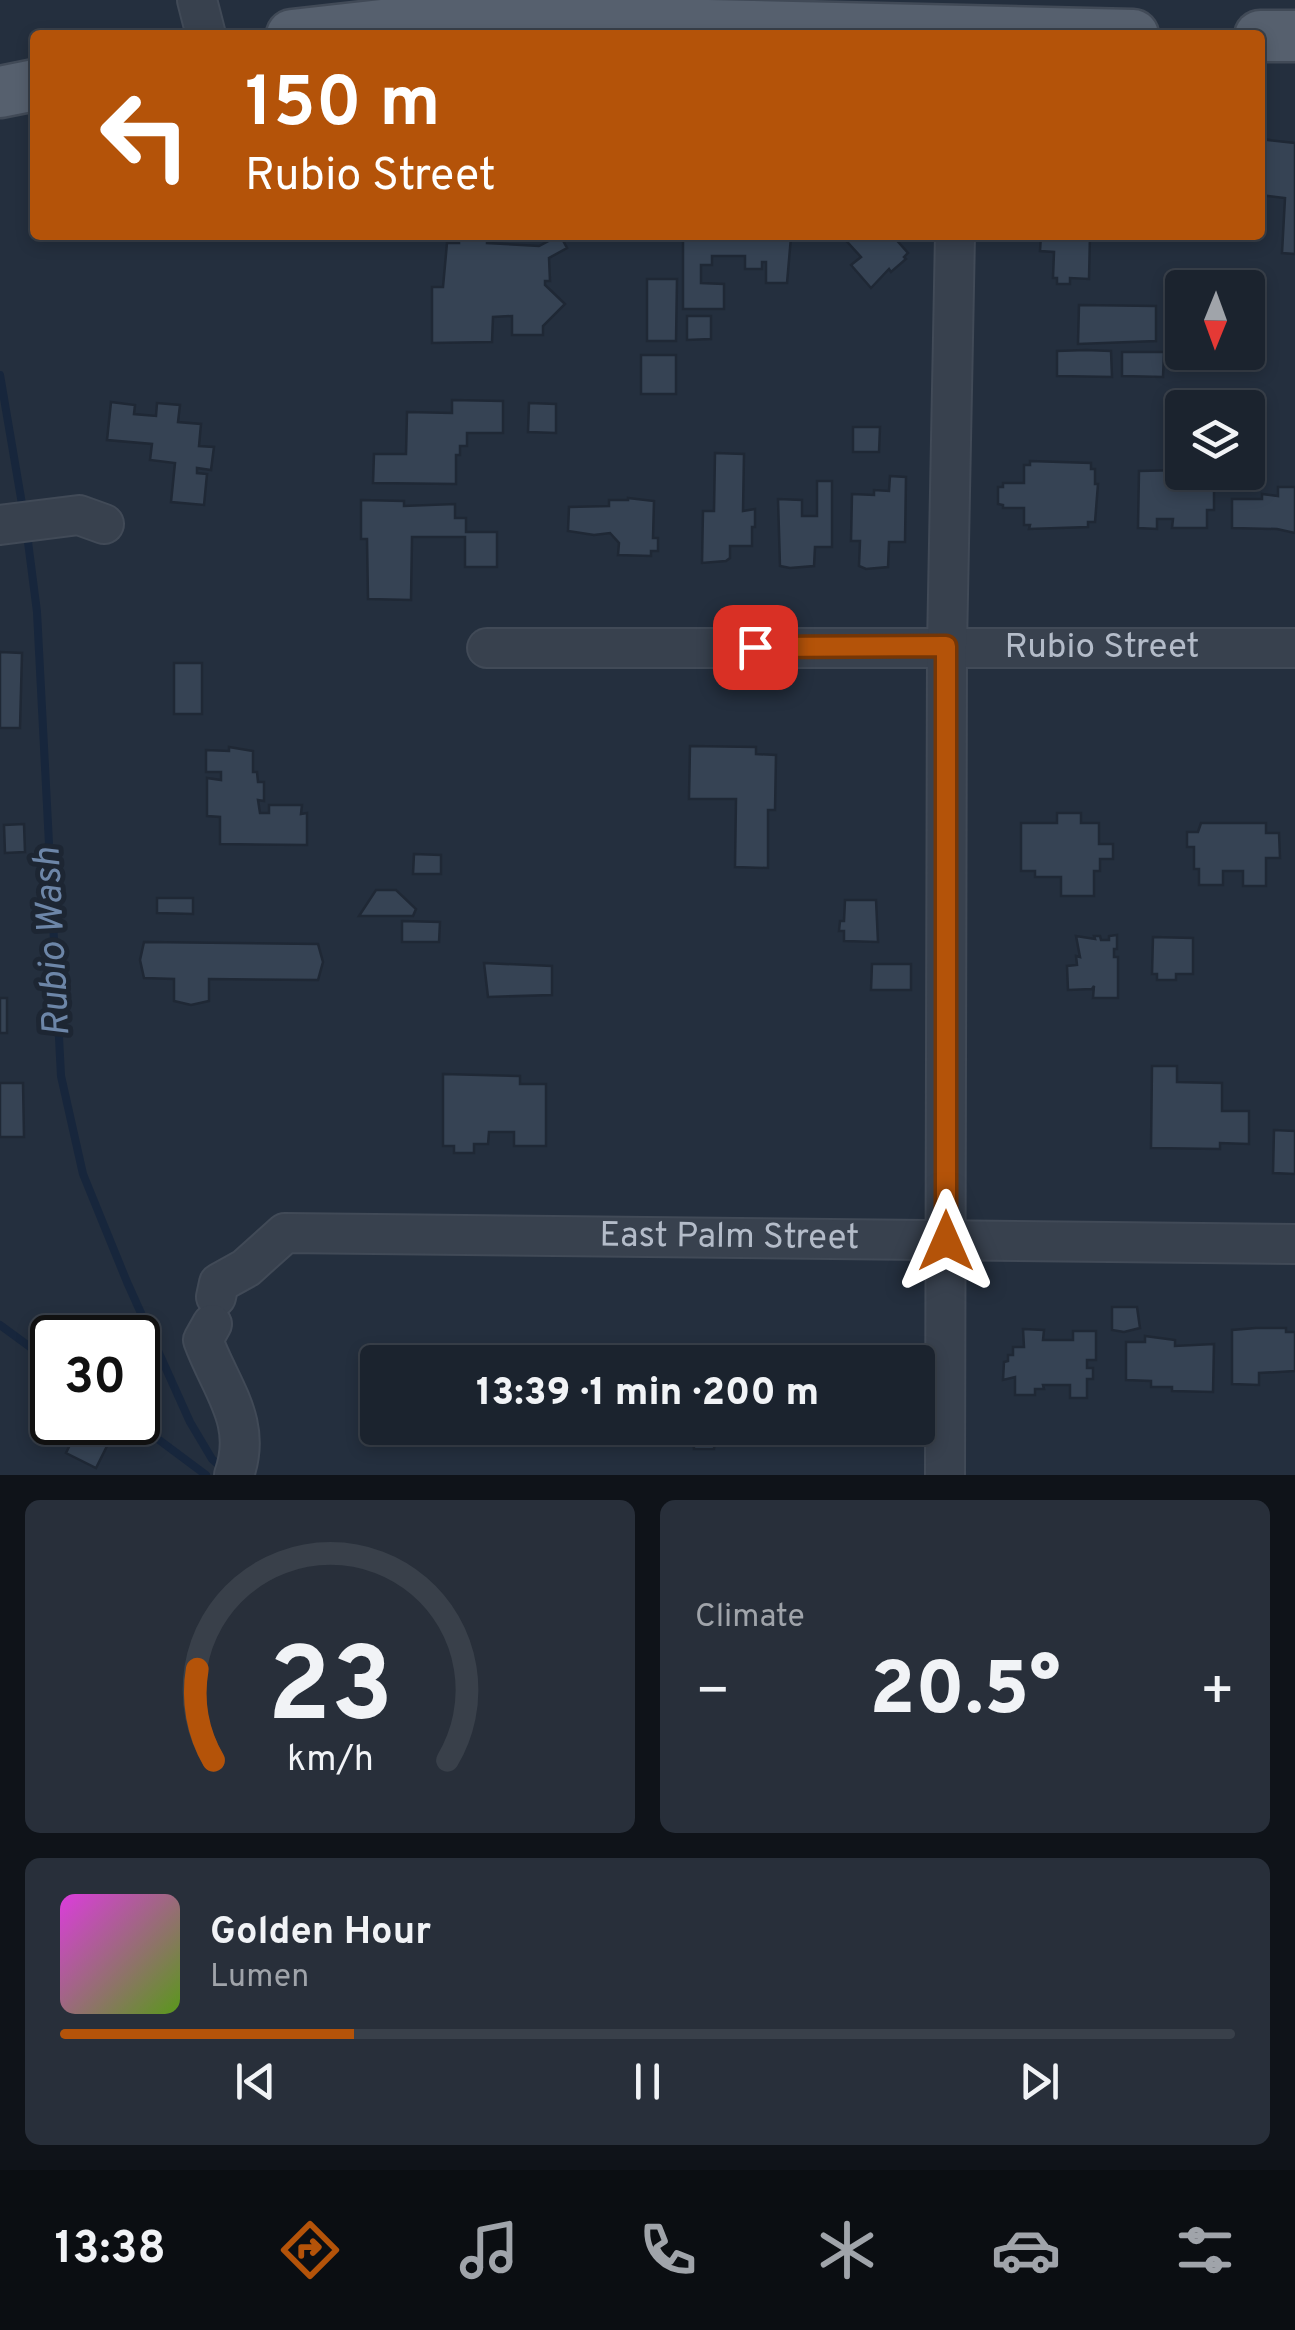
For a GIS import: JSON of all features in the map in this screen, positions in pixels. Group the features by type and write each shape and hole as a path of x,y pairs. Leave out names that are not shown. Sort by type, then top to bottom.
{"main road":[{"path":"337,30 410,22 539,20 960,22 1066,30"},
{"path":"1265,36 1295,36"},
{"path":"0,92 30,86"}],"street":[{"path":"197,0 205,30"},
{"path":"945,1475 946,646 956,240"},
{"path":"0,525 79,515 104,524"},
{"name":"Rubio Street","path":"487,648 1295,648"},
{"name":"East Palm Street","path":"235,1472 242,1444 238,1419 203,1340 220,1283 246,1268 285,1233 1295,1244"}],"building":[{"path":"1265,140 1295,143 1295,254 1282,253 1285,198 1265,196"},
{"path":"487,240 539,246 550,240 563,240 567,248 549,258 550,281 545,281 545,285 565,304 543,326 543,335 512,335 512,316 493,317 492,342 432,343 432,287 443,287 447,243"},
{"path":"683,240 791,240 787,283 766,283 766,262 762,262 762,269 745,269 745,256 712,256 712,265 701,265 701,283 724,284 724,309 683,309"},
{"path":"846,240 896,240 908,253 871,288 851,265 861,257"},
{"path":"1041,240 1090,240 1089,279 1070,278 1070,284 1057,284 1057,278 1053,278 1054,252 1040,251"},
{"path":"647,279 677,279 676,341 647,341"},
{"path":"1079,305 1156,306 1156,341 1078,344"},
{"path":"687,316 711,316 711,339 687,340"},
{"path":"1057,351 1111,351 1112,377 1057,376"},
{"path":"1122,352 1164,352 1163,377 1122,376"},
{"path":"641,355 676,355 676,394 641,394"},
{"path":"452,400 503,401 503,433 467,433 467,446 460,446 460,455 456,455 456,484 373,483 374,454 406,454 407,412 452,413"},
{"path":"111,402 135,405 134,414 156,416 157,403 180,405 178,422 201,424 199,446 214,447 211,470 197,468 197,473 207,474 204,505 171,502 175,463 150,460 152,444 107,440"},
{"path":"529,403 556,404 556,433 528,432"},
{"path":"853,427 880,427 879,452 853,452"},
{"path":"715,453 744,454 743,511 755,509 755,527 752,546 730,546 730,558 726,561 702,563 703,511 714,511"},
{"path":"1030,461 1091,463 1098,484 1095,522 1088,522 1088,527 1029,529 1030,525 1024,525 1024,508 1003,508 998,504 998,487 1003,487 1003,483 1024,483 1024,465 1030,465"},
{"path":"1165,470 1165,490 1214,490 1214,510 1207,510 1207,528 1172,528 1173,519 1157,519 1157,529 1138,528 1139,471"},
{"path":"890,476 906,477 905,542 889,542 888,567 866,569 859,566 860,541 851,541 852,494 889,491"},
{"path":"817,481 832,481 832,547 815,547 814,566 780,566 778,499 802,500 802,516 817,516"},
{"path":"1278,487 1295,487 1295,533 1232,528 1232,499 1262,499 1262,494 1278,496"},
{"path":"361,500 404,501 404,506 455,504 455,518 466,518 466,532 497,532 497,567 465,567 465,537 412,537 411,600 368,599 367,539 361,539"},
{"path":"609,500 654,501 653,538 658,538 658,551 651,551 651,556 618,555 619,543 610,533 568,531 569,507 609,506"},
{"path":"0,652 22,653 20,728 0,728"},
{"path":"174,663 202,663 202,714 174,714"},
{"path":"690,746 756,747 756,754 776,755 775,810 768,810 768,868 735,867 736,799 689,799"},
{"path":"229,747 253,751 253,772 257,772 258,782 264,782 264,801 258,800 260,813 269,813 269,805 302,805 301,814 307,813 307,845 220,844 220,817 207,816 207,778 221,780 221,772 206,772 206,750 229,751"},
{"path":"1057,813 1081,813 1081,823 1099,823 1099,844 1113,844 1113,859 1100,859 1100,871 1094,871 1094,896 1061,896 1061,877 1035,877 1035,871 1021,871 1021,823 1057,823"},
{"path":"1201,823 1266,823 1266,833 1279,833 1280,858 1266,858 1266,886 1243,886 1243,871 1223,871 1223,885 1199,885 1199,869 1194,869 1194,847 1187,847 1187,832 1198,832"},
{"path":"24,824 25,852 5,853 4,825"},
{"path":"414,854 441,855 441,874 413,874"},
{"path":"376,890 396,890 416,909 413,916 359,916"},
{"path":"157,898 193,898 193,914 157,913"},
{"path":"845,900 876,900 878,942 844,941 844,931 839,931 840,921 844,921"},
{"path":"402,921 440,922 439,942 402,942"},
{"path":"1117,935 1114,957 1118,957 1118,998 1093,998 1094,986 1068,990 1067,966 1077,965 1076,956 1080,957 1076,936 1109,940 1109,936"},
{"path":"1153,937 1193,938 1193,974 1176,974 1176,980 1157,980 1157,974 1152,974"},
{"path":"144,942 318,944 323,962 318,980 209,979 209,1001 191,1005 174,1001 174,979 144,978 140,960"},
{"path":"484,963 552,966 552,995 488,997"},
{"path":"872,964 911,964 911,990 871,990"},
{"path":"0,998 7,998 7,1033 0,1033"},
{"path":"1152,1066 1177,1066 1177,1082 1222,1083 1222,1111 1249,1111 1249,1144 1220,1143 1220,1149 1151,1148"},
{"path":"443,1074 520,1076 520,1084 546,1084 546,1146 514,1146 514,1132 489,1132 488,1144 474,1144 474,1153 454,1153 454,1146 443,1146"},
{"path":"0,1083 23,1083 24,1137 0,1137"},
{"path":"1274,1130 1295,1131 1295,1174 1273,1173"},
{"path":"1112,1307 1137,1307 1140,1328 1112,1330"},
{"path":"1286,1328 1286,1332 1295,1332 1295,1371 1259,1373 1259,1385 1232,1384 1232,1330"},
{"path":"1023,1329 1044,1330 1043,1340 1073,1340 1073,1331 1096,1331 1096,1360 1087,1360 1087,1368 1093,1368 1093,1379 1087,1379 1087,1398 1070,1398 1070,1385 1043,1385 1044,1389 1035,1389 1035,1395 1015,1395 1015,1377 1003,1380 1004,1362 1008,1355 1013,1355 1013,1347 1024,1347"},
{"path":"1145,1336 1175,1340 1175,1346 1214,1344 1213,1392 1172,1391 1172,1387 1151,1387 1151,1381 1126,1380 1126,1342 1145,1342"},
{"path":"70,1445 108,1445 96,1468 66,1453"},
{"path":"694,1445 714,1445 714,1449 694,1449"}],"waterway":[{"name":"Rubio Wash","path":"0,375 23,510"},
{"name":"Rubio Wash","path":"27,534 37,612 61,1076 83,1174 127,1282 190,1422 212,1459 222,1468"},
{"path":"0,1325 30,1347"},
{"path":"160,1441 206,1475"}],"route":[{"path":"755,647 946,646 946,1241"}]}
